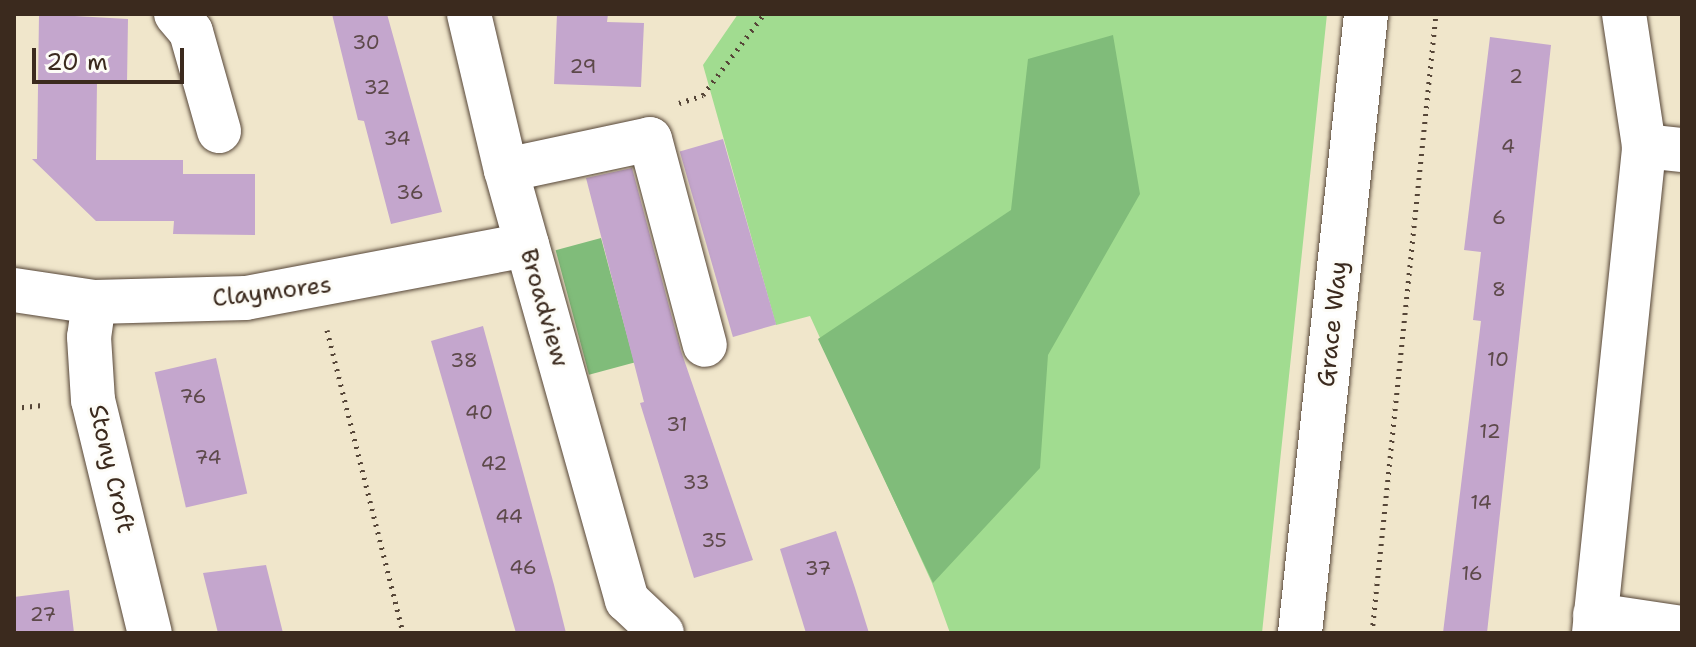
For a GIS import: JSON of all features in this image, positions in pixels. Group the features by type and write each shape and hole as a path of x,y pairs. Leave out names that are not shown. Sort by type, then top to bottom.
{"street":[{"path":"176,14 191,32 219,131"},
{"name":"Broadview","path":"469,14 506,170 633,616 662,633"},
{"name":"Grace Way","path":"1300,633 1366,14"},
{"path":"1624,14 1663,148 1595,624 1682,628"},
{"path":"506,170 650,139 705,345"},
{"name":"Claymores","path":"14,290 94,302 177,303 317,288 527,245"},
{"name":"Stony Croft","path":"94,302 89,337 93,400 150,633"}],"path":[{"path":"666,107 703,95 764,14"},
{"path":"1372,633 1436,14"},
{"path":"317,288 403,633"}],"green space":[{"path":"738,14 1327,14 1262,633 950,633 932,583 810,316 776,325 703,65"},
{"path":"1113,35 1140,194 1048,355 1040,468 933,583 818,339 1011,210 1028,59"},
{"path":"601,238 634,363 589,375 556,250"}],"building":[{"path":"39,14 128,19 127,83 97,82 96,160 183,160 183,174 255,174 255,235 173,234 174,221 96,221 32,159 37,159"},
{"path":"332,14 387,14 442,212 391,224 364,121 358,120"},
{"path":"557,14 608,14 607,22 644,23 641,87 554,84"},
{"path":"1490,37 1551,45 1487,633 1443,633 1481,321 1473,320 1481,252 1464,250"},
{"path":"723,139 776,325 733,337 680,151"},
{"path":"632,168 681,351 753,560 694,578 640,403 644,402 586,178"},
{"path":"483,326 566,633 516,633 431,341"},
{"path":"216,358 247,493 186,508 155,372"},
{"path":"836,531 869,633 806,633 780,549"},
{"path":"266,565 283,633 218,633 203,573"},
{"path":"69,590 74,633 14,633 14,597"}]}
